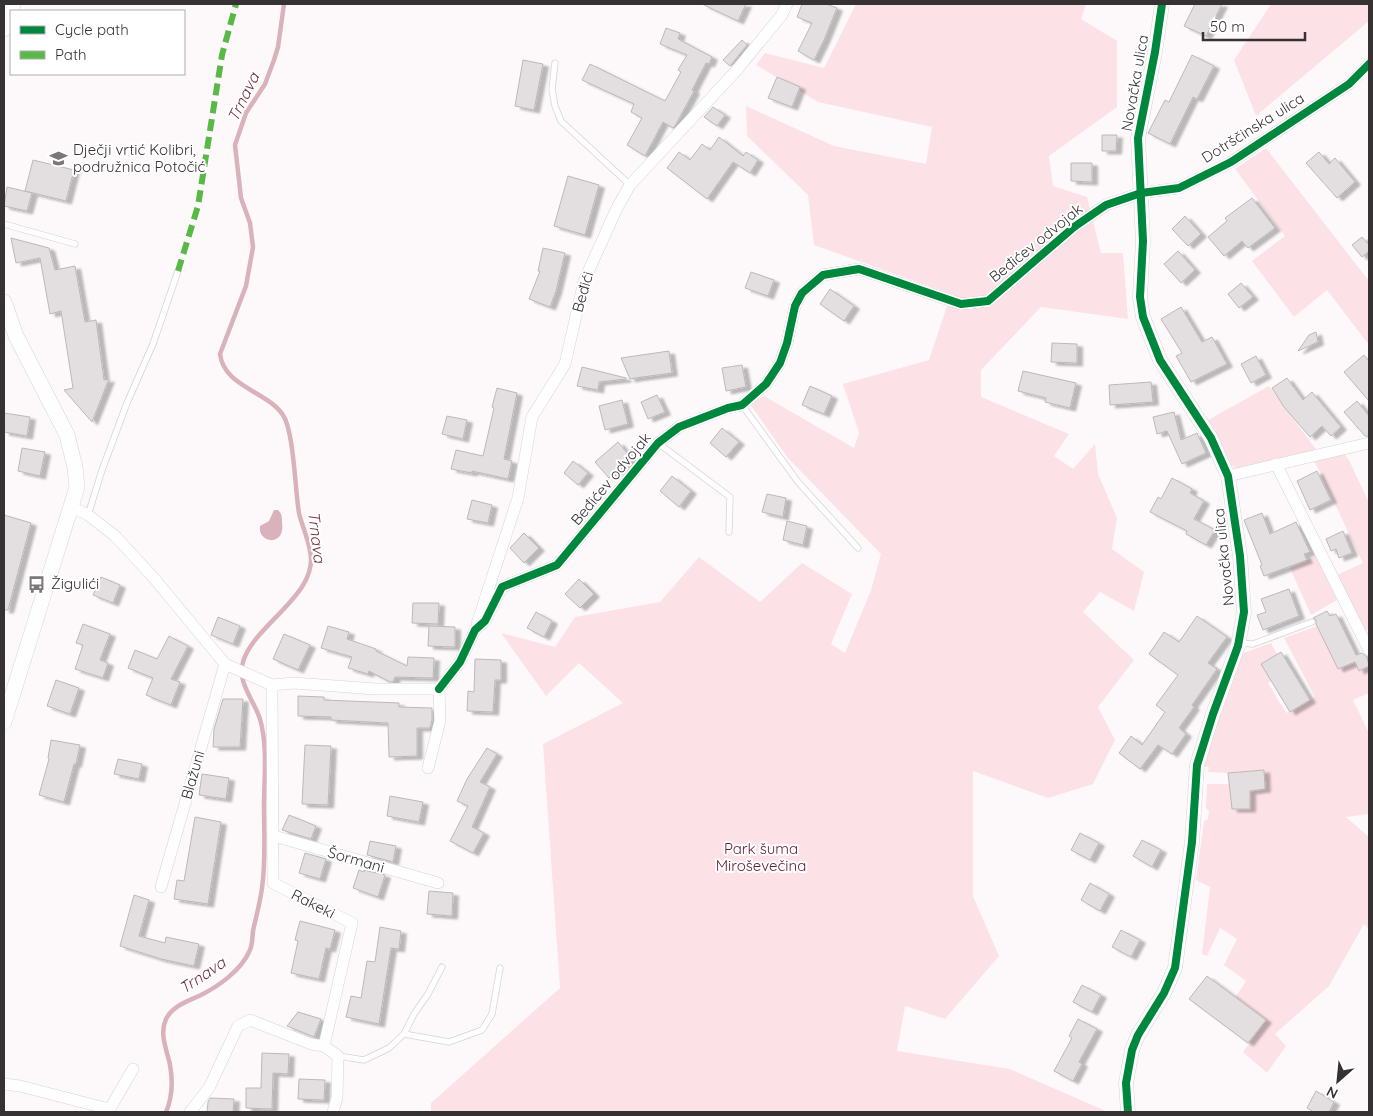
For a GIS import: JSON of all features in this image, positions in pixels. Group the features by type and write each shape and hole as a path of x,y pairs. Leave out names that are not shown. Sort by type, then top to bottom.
{"main road":[{"path":"4,29 10,12"},
{"path":"4,302 16,336 67,435 76,467 77,487 4,722"}],"street":[{"name":"Beđići","path":"475,630 518,498 532,417 565,364 584,282 617,208 630,185 735,72 781,16 788,4"},
{"name":"Novačka ulica","path":"1128,1112 1126,1083 1132,1050 1138,1035 1164,993 1175,968 1192,842 1197,765 1239,642 1244,612 1234,512 1228,476 1211,438 1160,360 1143,317 1140,297 1143,241 1138,138 1155,52 1162,4"},
{"name":"Dotrščinska ulica","path":"1141,193 1179,188 1231,162 1349,84 1369,64"},
{"name":"Beđićev odvojak","path":"439,689 460,662 475,630 485,621 502,587 557,565 658,443 679,427 728,408 742,405 766,384 780,363 795,306 802,293 823,275 860,269 960,304 988,301 1074,227 1106,205 1141,193"},
{"path":"1228,476 1369,443"},
{"path":"1276,464 1369,650"},
{"path":"72,508 88,515 114,534 228,665 272,685 294,683 376,688 439,689 440,722 428,768"},
{"name":"Blažuni","path":"161,886 228,665"},
{"name":"Rakeki","path":"272,685 273,884 352,923 324,1046"},
{"name":"Šormani","path":"274,836 438,883"},
{"path":"190,1112 208,1088 238,1026 250,1020 310,1044 324,1046 338,1056 337,1098 333,1112"},
{"path":"4,1084 20,1086 108,1111 133,1069"}],"lane":[{"path":"555,63 552,89 554,106 561,121 630,185"},
{"path":"4,224 75,244"},
{"path":"88,515 126,403 153,344 178,271"},
{"path":"742,405 798,482 858,548"},
{"path":"658,443 730,497 729,532"},
{"path":"1239,642 1253,644 1312,622"},
{"path":"338,1056 364,1060 389,1048 404,1034 442,967"},
{"path":"404,1034 449,1042 482,1030 492,1014 500,968"}],"green space":[{"name":"Park šuma Miroševečina","path":"856,4 1086,4 1081,19 1117,41 1117,107 1049,156 1053,186 1087,197 1101,253 1123,253 1128,319 1041,307 981,370 981,397 1069,434 1054,456 1073,469 1095,444 1098,474 1117,518 1112,549 1144,572 1134,611 1100,592 1083,612 1134,660 1098,707 1115,740 1093,784 1048,798 973,771 973,896 999,956 945,1019 905,1006 897,1051 1010,1069 1108,1112 431,1112 431,1103 560,988 543,744 623,703 579,663 546,696 501,633 555,647 575,617 660,602 699,557 760,602 802,563 852,594 831,644 845,653 871,590 881,554 787,457 750,404 764,396 854,448 859,433 843,384 929,360 951,294 814,245 808,195 747,136 746,106 834,146 926,164 932,127 818,102 756,65 765,53 824,68"},
{"path":"1271,4 1369,4 1369,21 1256,116 1234,60"},
{"path":"1266,148 1369,281 1369,345 1327,290 1294,317 1252,261 1285,236 1235,169"},
{"path":"1269,386 1318,452 1240,470 1234,467 1224,456 1206,421"},
{"path":"1344,454 1349,460 1369,503 1369,629 1365,631 1337,575 1363,563 1314,460"},
{"path":"1316,556 1337,600 1311,615 1290,568"},
{"path":"1317,626 1338,669 1355,661 1359,670 1369,666 1369,693 1353,700 1369,733 1369,814 1346,817 1369,837 1369,929 1364,924 1329,986 1275,1034 1286,1046 1267,1073 1243,1052 1266,1020 1235,998 1246,981 1224,965 1237,939 1220,928 1207,956 1202,954 1210,887 1196,880 1204,821 1208,819 1209,811 1206,808 1207,784 1229,784 1231,792 1265,789 1263,770 1228,773 1208,772 1209,767 1203,767 1241,654 1271,643 1277,654 1271,681 1268,683 1286,713 1315,697 1284,638"}],"shaded area":[{"path":"274,510 278,510 281,514 282,530 280,536 271,540 263,536 260,532 260,526 269,521"}],"building":[{"path":"702,4 746,4 738,21"},
{"path":"802,4 826,4 837,8 814,60 798,51 812,23 797,17"},
{"path":"1195,4 1222,4 1206,36 1184,26"},
{"path":"666,28 680,33 678,39 712,57 709,64 706,63 692,90 694,91 675,126 673,128 663,122 645,156 627,145 642,118 631,112 634,104 582,80 590,64 665,101 681,72 678,70 687,55 660,44"},
{"path":"742,40 747,45 730,66 723,60"},
{"path":"1192,55 1214,66 1197,99 1193,97 1170,144 1148,133 1165,100 1169,102"},
{"path":"523,60 543,64 534,110 515,106"},
{"path":"777,77 800,87 792,107 768,98"},
{"path":"713,107 725,115 717,126 704,117"},
{"path":"1102,135 1117,135 1116,151 1102,151"},
{"path":"719,137 743,156 746,152 758,160 750,173 733,162 707,199 667,168 679,152 690,160 702,144 710,150"},
{"path":"1319,152 1329,164 1335,158 1355,182 1337,198 1306,163"},
{"path":"33,160 74,170 66,201 25,191"},
{"path":"1071,163 1092,163 1092,182 1071,181"},
{"path":"568,176 599,185 585,235 554,226"},
{"path":"7,187 32,193 27,211 4,206"},
{"path":"1252,198 1275,228 1248,248 1242,241 1224,256 1208,237 1227,221 1225,218"},
{"path":"1185,216 1201,234 1188,246 1172,229"},
{"path":"1362,237 1369,245 1369,251 1362,257 1352,245"},
{"path":"11,238 49,248 55,270 75,266 85,322 96,320 104,380 109,379 92,422 64,390 73,388 61,311 50,314 40,258 16,263"},
{"path":"543,248 565,253 550,307 529,299 540,271 538,271"},
{"path":"1178,251 1195,270 1181,283 1164,264"},
{"path":"751,272 774,280 768,296 745,288"},
{"path":"1241,283 1253,297 1239,308 1228,294"},
{"path":"830,289 854,306 844,321 820,304"},
{"path":"1181,307 1202,342 1212,337 1227,364 1191,382 1176,356 1182,353 1161,319"},
{"path":"1316,332 1318,342 1298,351 1309,335"},
{"path":"1052,343 1077,344 1077,363 1051,362"},
{"path":"669,351 672,373 630,379 621,358"},
{"path":"1364,355 1369,361 1369,401 1344,372"},
{"path":"1256,356 1266,375 1251,383 1241,364"},
{"path":"742,365 746,387 726,391 722,368"},
{"path":"582,367 626,379 599,382 598,390 577,386"},
{"path":"1023,371 1076,383 1070,408 1045,402 1046,398 1018,391"},
{"path":"1287,378 1303,400 1312,392 1341,427 1331,436 1322,426 1310,437 1284,407 1272,388"},
{"path":"1151,382 1153,402 1110,405 1109,385"},
{"path":"810,386 832,396 824,414 802,405"},
{"path":"497,388 517,393 504,459 512,461 508,479 472,471 472,473 451,469 456,450 483,456"},
{"path":"657,395 665,412 648,419 641,402"},
{"path":"622,400 628,424 605,430 599,406"},
{"path":"1357,401 1369,416 1369,436 1365,436 1344,412"},
{"path":"1174,412 1181,440 1197,433 1206,453 1182,464 1167,431 1157,434 1153,417"},
{"path":"4,413 30,417 27,436 4,432"},
{"path":"447,416 467,420 463,439 442,434"},
{"path":"722,428 739,442 726,457 710,443"},
{"path":"618,442 632,459 609,478 595,462"},
{"path":"22,448 45,452 40,476 18,471"},
{"path":"573,461 588,473 578,485 564,473"},
{"path":"1317,471 1331,500 1310,510 1297,481"},
{"path":"672,476 691,491 679,507 660,491"},
{"path":"1172,478 1192,489 1190,493 1204,501 1194,519 1215,530 1206,545 1186,534 1187,531 1150,512 1158,497 1161,499"},
{"path":"767,494 786,498 783,517 762,512"},
{"path":"472,500 492,505 488,523 467,519"},
{"path":"1262,513 1270,534 1296,522 1310,552 1304,554 1307,560 1264,576 1260,566 1262,565 1244,520"},
{"path":"4,515 31,523 8,610 4,610"},
{"path":"787,521 807,526 803,545 783,540"},
{"path":"1343,531 1352,553 1339,558 1336,549 1331,551 1326,539"},
{"path":"524,533 539,548 524,563 510,548"},
{"path":"101,577 120,585 113,603 93,595"},
{"path":"579,579 594,594 580,608 565,594"},
{"path":"1289,589 1299,616 1263,630 1257,615 1266,612 1261,599"},
{"path":"413,603 439,603 438,624 412,623"},
{"path":"1327,611 1330,616 1336,614 1356,655 1362,653 1367,657 1369,666 1359,671 1355,662 1338,669 1316,624 1316,620 1313,618"},
{"path":"536,612 552,621 544,637 527,628"},
{"path":"1197,616 1227,637 1208,663 1217,669 1192,705 1194,707 1179,728 1186,734 1172,754 1158,745 1140,769 1119,753 1131,736 1142,745 1165,712 1156,705 1178,675 1149,654 1164,632 1179,642"},
{"path":"218,617 240,626 233,644 211,635"},
{"path":"83,624 110,634 100,660 108,663 103,678 75,669 83,645 76,643"},
{"path":"328,626 349,632 347,639 376,649 376,651 407,666 408,657 434,658 433,678 395,677 393,682 390,682 369,671 368,674 348,668 352,657 321,648"},
{"path":"429,626 455,627 455,647 428,646"},
{"path":"284,634 310,645 298,670 273,659"},
{"path":"169,636 188,646 171,679 180,682 171,705 146,695 153,678 128,668 135,650 157,659"},
{"path":"1281,652 1310,700 1290,712 1261,664"},
{"path":"475,659 501,660 501,680 495,680 493,712 467,711 468,691 474,692"},
{"path":"56,680 79,688 70,714 47,706"},
{"path":"298,696 324,697 324,700 399,703 399,707 432,708 432,720 430,728 417,728 417,756 389,757 388,723 331,720 331,717 298,716"},
{"path":"223,699 243,699 240,747 213,747 214,729"},
{"path":"51,740 80,745 64,802 39,795 49,759"},
{"path":"305,745 331,746 328,805 302,804"},
{"path":"487,748 497,754 480,782 490,787 472,827 484,833 473,853 450,841 468,806 457,801 467,779"},
{"path":"118,759 142,764 139,779 114,774"},
{"path":"1264,770 1265,789 1250,791 1250,809 1232,809 1228,773"},
{"path":"202,774 229,778 226,799 199,795"},
{"path":"390,796 423,802 419,822 387,816"},
{"path":"289,815 316,826 311,839 282,830"},
{"path":"195,817 221,822 208,904 174,899 177,880 184,881"},
{"path":"1080,833 1099,843 1090,860 1071,850"},
{"path":"1142,840 1161,850 1152,867 1133,856"},
{"path":"370,841 396,846 393,862 367,855"},
{"path":"305,853 326,859 320,879 299,873"},
{"path":"359,870 385,875 378,897 353,888"},
{"path":"1090,883 1109,894 1100,911 1081,900"},
{"path":"429,891 453,893 452,916 427,914"},
{"path":"134,895 149,900 139,936 165,943 166,937 199,944 194,966 161,959 120,946"},
{"path":"300,921 335,930 330,949 326,948 319,979 291,973 298,941 295,940"},
{"path":"380,927 401,931 399,949 391,948 379,1024 346,1017 351,996 361,998 367,961 375,962"},
{"path":"1121,930 1140,940 1131,957 1112,947"},
{"path":"1207,976 1266,1020 1248,1043 1189,999"},
{"path":"1082,985 1101,995 1092,1012 1073,1002"},
{"path":"298,1012 321,1019 314,1037 287,1026"},
{"path":"1078,1019 1097,1029 1079,1062 1082,1064 1073,1081 1054,1071 1072,1038 1069,1036"},
{"path":"262,1053 289,1054 288,1074 273,1073 272,1109 246,1108 246,1088 261,1088"},
{"path":"299,1079 325,1080 324,1100 298,1099"},
{"path":"1316,1091 1334,1102 1329,1112 1314,1112 1307,1108"},
{"path":"210,1098 234,1099 233,1112 207,1112"}],"waterway":[{"name":"Trnava","path":"166,1112 170,1101 172,1083 163,1036 166,1019 177,1007 215,987 241,965 251,947 261,894 264,857 264,740 260,719 242,677 243,662 249,648 296,595 305,581 310,567 310,551 299,513 292,447 287,423 276,407 229,374 223,365 220,354 246,286 253,247 250,223 241,198 235,145 246,113 265,84 274,60 278,47 284,4"}],"marked path":[{"path":"178,271 198,206 222,55 236,4"}],"cycle path":[{"path":"1128,1112 1126,1083 1132,1050 1138,1035 1164,993 1175,968 1192,842 1197,765 1238,646 1244,612 1240,556 1228,476 1211,438 1160,360 1143,317 1140,297 1143,241 1138,138 1155,52 1162,4"},
{"path":"439,689 460,662 475,630 485,621 502,587 557,565 658,443 679,427 728,408 742,405 766,384 780,363 787,343 795,306 802,293 823,275 859,269 961,304 988,301 1074,227 1106,205 1141,193 1179,188 1231,162 1349,84 1369,64"}],"place":[{"name":"Dječji vrtić Kolibri, podružnica Potočić","path":"59,159"},
{"name":"Žigulići","path":"37,584"}]}
